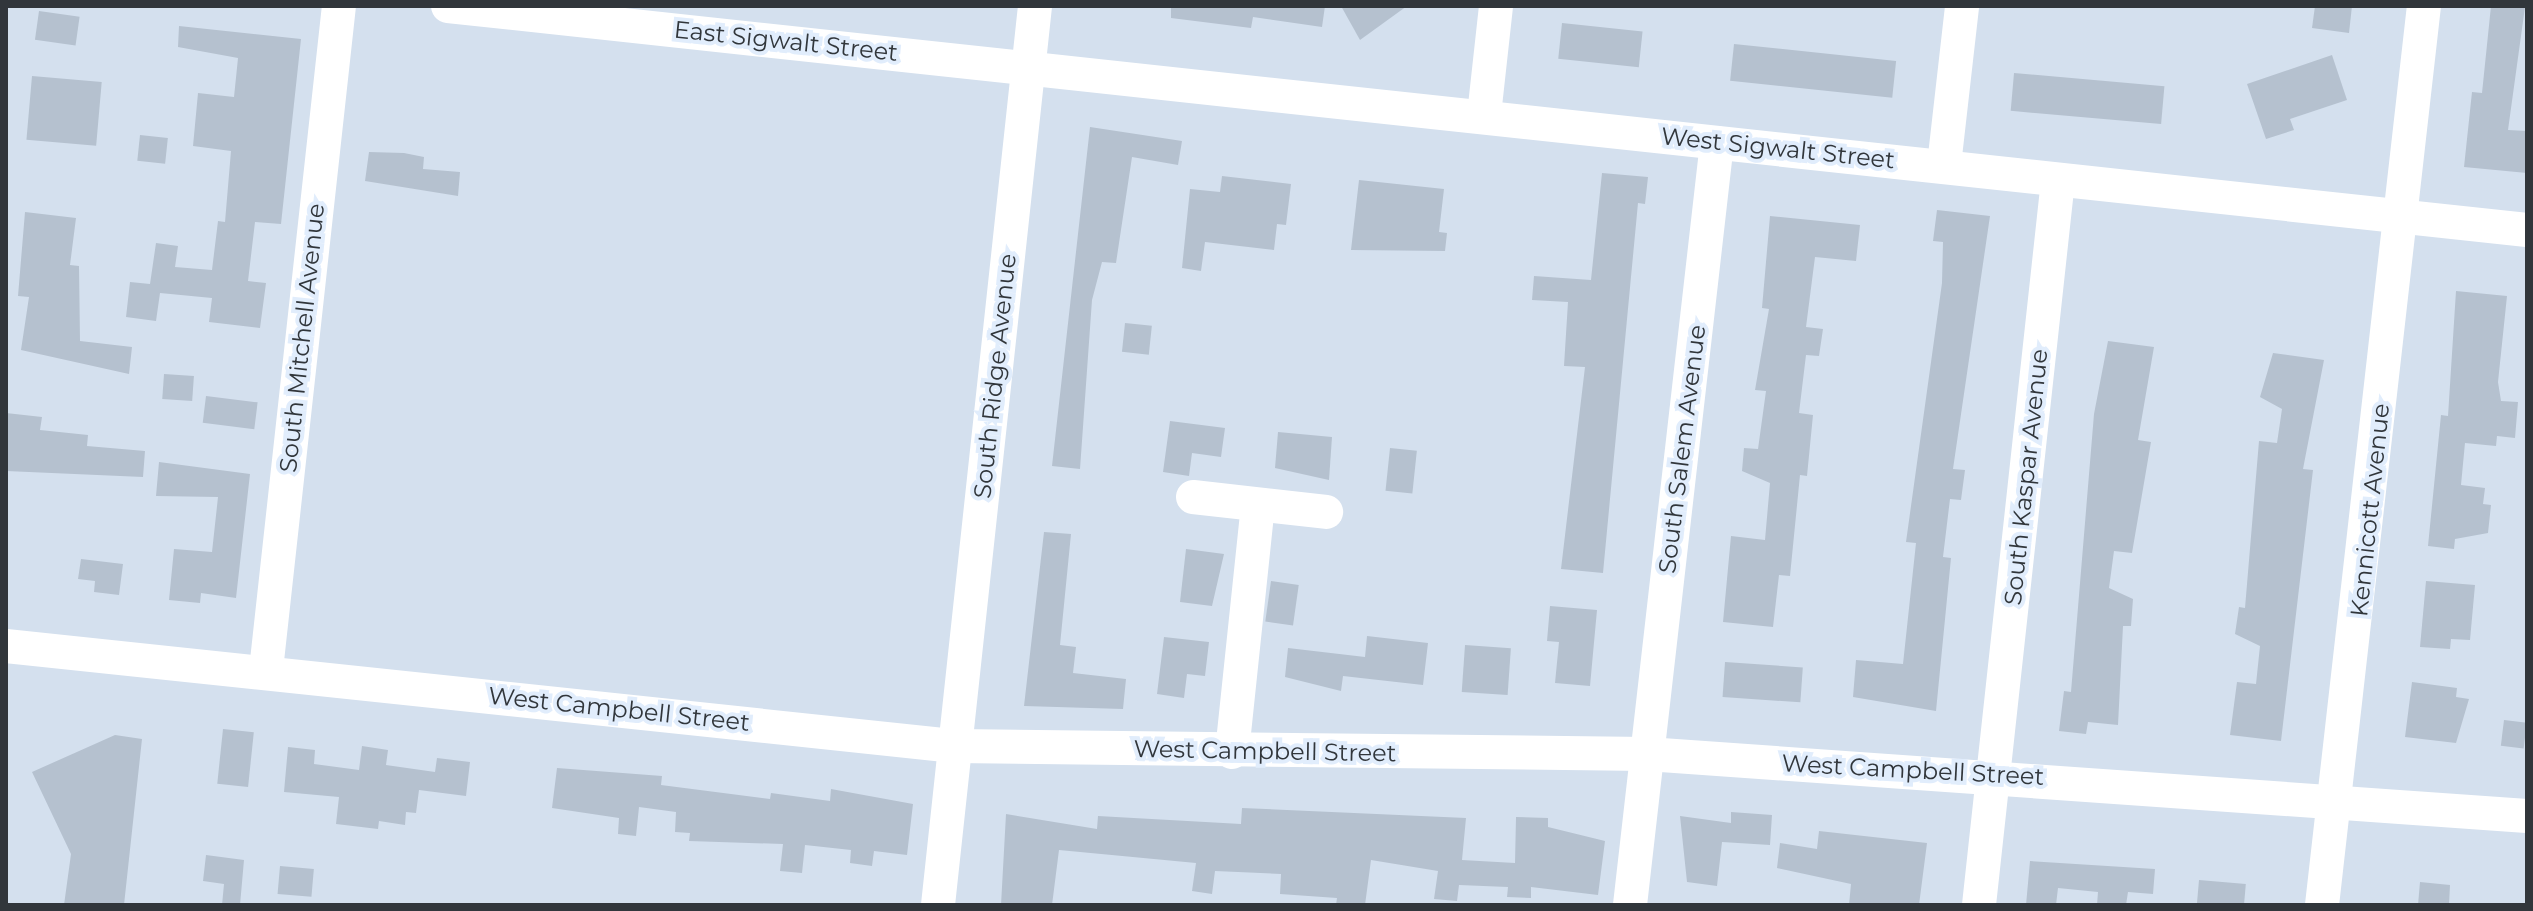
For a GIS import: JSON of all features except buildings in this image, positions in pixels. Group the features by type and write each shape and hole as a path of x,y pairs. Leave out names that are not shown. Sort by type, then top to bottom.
{"street":[{"name":"South Mitchell Avenue","path":"266,670 339,6"},
{"name":"East Sigwalt Street","path":"448,6 688,18 1029,66"},
{"name":"South Ridge Avenue","path":"938,905 1035,6"},
{"path":"1484,115 1496,6"},
{"path":"1944,165 1962,6"},
{"name":"Kennicott Avenue","path":"2322,905 2424,6"},
{"name":"West Sigwalt Street","path":"1029,66 2527,230"},
{"name":"South Salem Avenue","path":"1630,905 1717,143"},
{"name":"South Kaspar Avenue","path":"1979,905 2058,180"},
{"path":"1193,497 1326,512"},
{"path":"1232,752 1258,505"},
{"name":"West Campbell Street","path":"6,646 266,670 955,746 1232,752 1647,754 1993,774 2527,816"}]}
